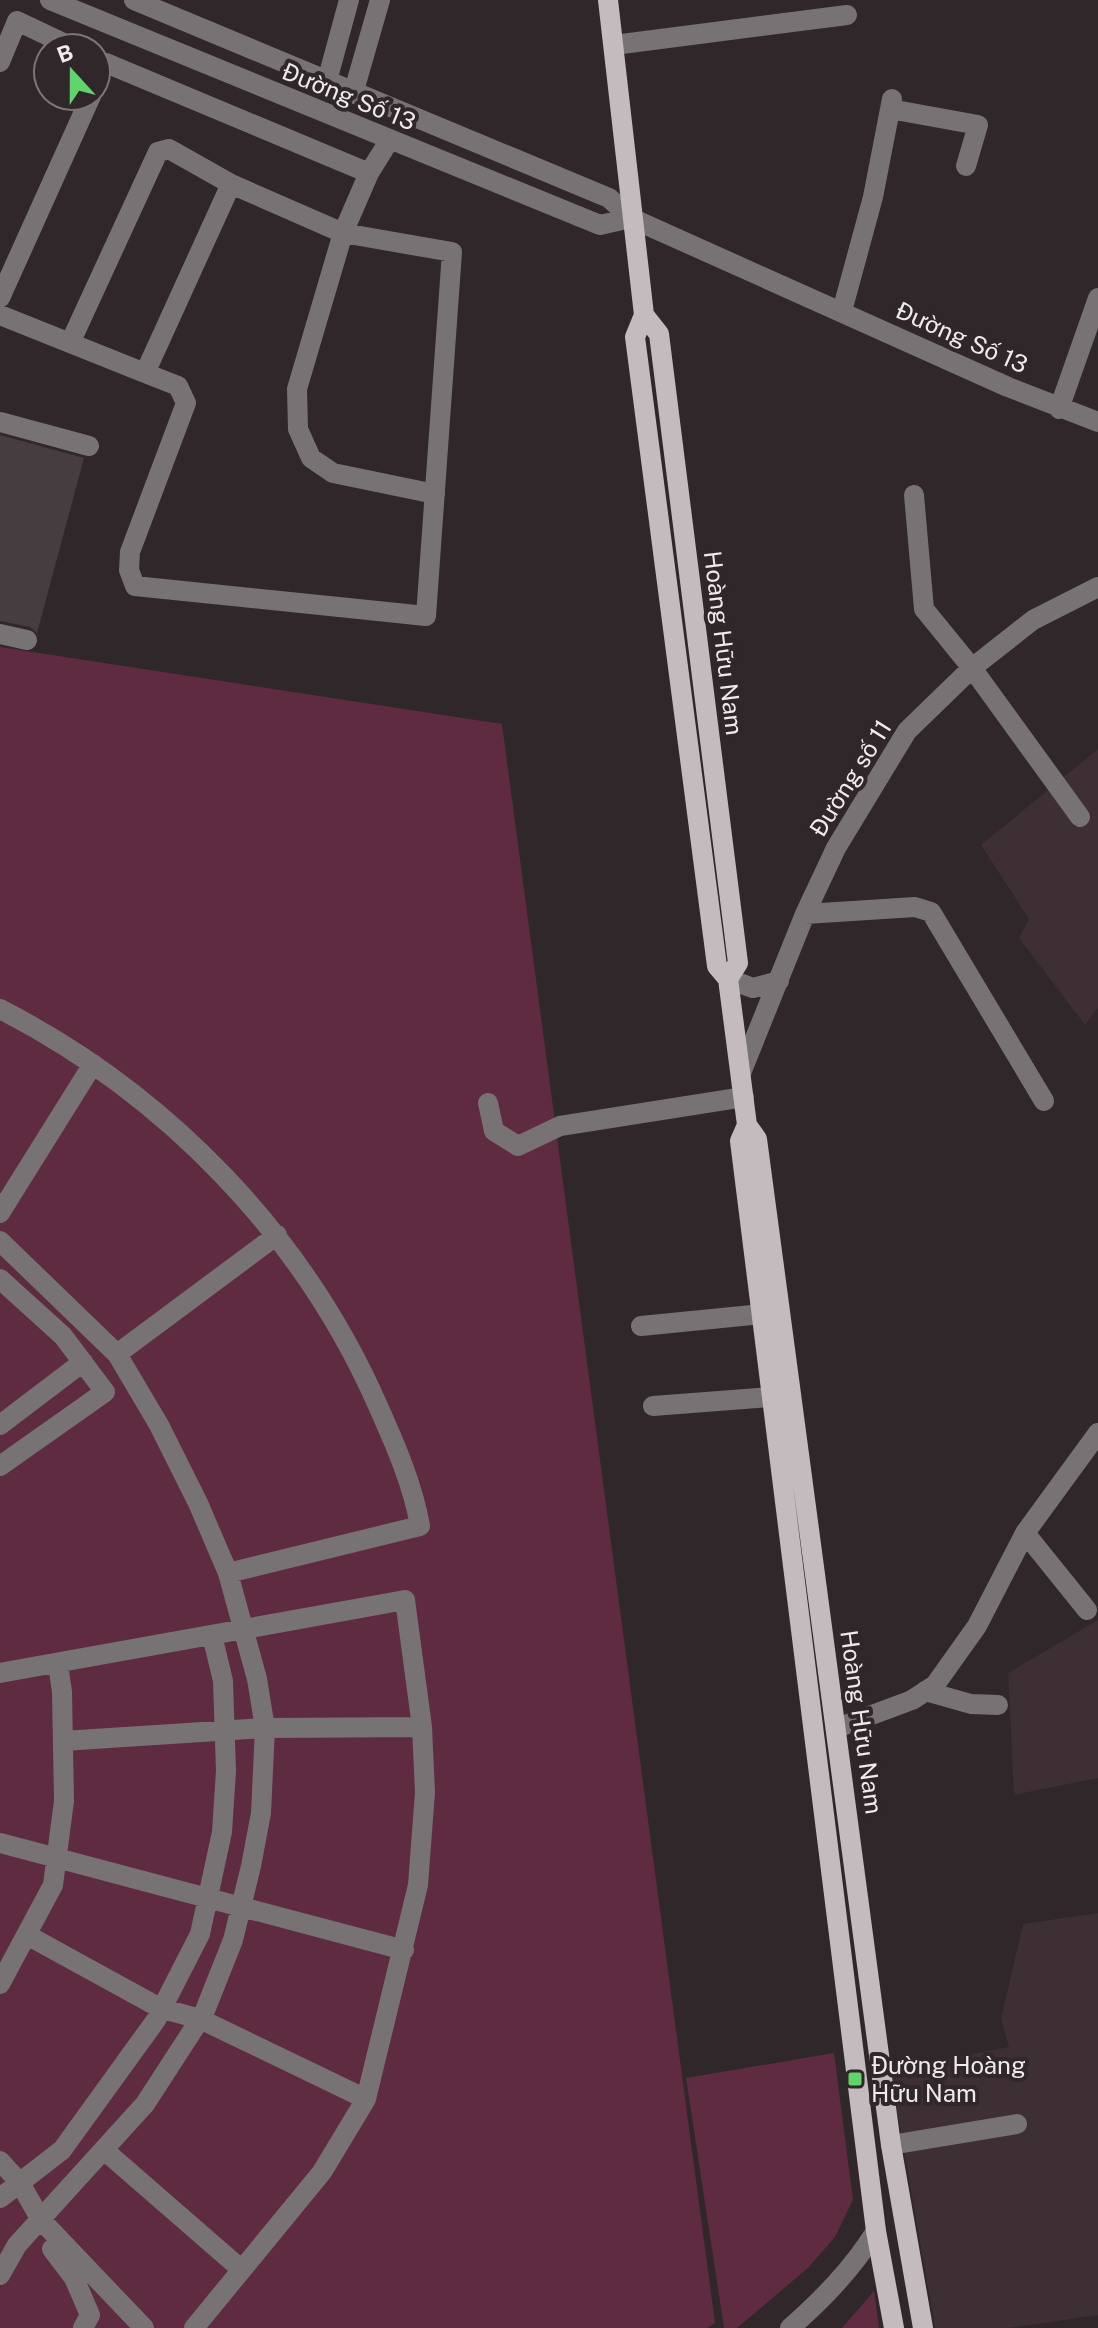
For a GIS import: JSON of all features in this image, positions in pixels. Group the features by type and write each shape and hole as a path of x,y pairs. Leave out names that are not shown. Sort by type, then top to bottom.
{"main road":[{"name":"Hoàng Hữu Nam","path":"608,0 644,315 635,337 717,966 728,979 747,1125 757,1139 891,2145 923,2328"},
{"name":"Hoàng Hữu Nam","path":"747,1125 740,1141 771,1397 876,2231 894,2328"},
{"path":"815,1732 837,1728"}],"street":[{"name":"Đường Số 13","path":"50,0 600,225 631,218"},
{"name":"Đường Số 13","path":"134,0 353,94 609,198 631,218 1059,409 1098,422"},
{"path":"327,81 349,0"},
{"path":"353,94 380,0"},
{"path":"614,45 847,15"},
{"path":"0,62 8,17 40,32"},
{"path":"112,65 369,173"},
{"path":"842,311 873,197 891,104 978,125 966,166"},
{"path":"0,298 84,112"},
{"path":"389,141 369,173 343,233 297,389 298,429 311,458 333,473 435,494"},
{"path":"0,315 178,386 186,403 130,552 129,570 135,586 426,616 452,252 343,233 231,184 169,149 158,152 71,341"},
{"path":"145,373 231,184"},
{"path":"1059,409 1098,298"},
{"path":"0,422 89,446"},
{"path":"914,495 924,609 972,668 1080,817"},
{"name":"Đường số 11","path":"741,1073 805,914 836,848 907,731 972,668 1033,620 1098,587"},
{"path":"0,634 27,640"},
{"path":"805,914 915,907 931,912 1044,1101"},
{"path":"728,979 753,988 779,981"},
{"path":"0,1009 93,1064 183,1136 241,1193 277,1235 321,1297 363,1370 391,1435 420,1526 228,1573"},
{"path":"0,1213 93,1064"},
{"path":"488,1103 494,1131 518,1146 560,1126 744,1097"},
{"path":"117,1354 277,1235"},
{"path":"0,1241 117,1354 185,1477 228,1573 244,1629 265,1728 261,1813 241,1906 233,1940 200,2019 145,2104 17,2245 0,2275"},
{"path":"0,1279 63,1336 105,1392 0,1466"},
{"path":"641,1326 762,1314"},
{"path":"0,1425 83,1362"},
{"path":"653,1406 771,1397"},
{"path":"837,1728 935,1685 977,1626 1025,1533 1098,1433"},
{"path":"1025,1533 1087,1610"},
{"path":"0,1673 405,1600 422,1727 425,1792 420,1854 404,1950 366,2099 322,2172 194,2328"},
{"path":"0,2198 62,2150 156,2020 200,1934 210,1900 222,1832 226,1730 223,1681 212,1635"},
{"path":"0,1984 53,1885 64,1801 58,1664"},
{"path":"925,1691 971,1704 998,1705"},
{"path":"63,1741 265,1728 422,1727"},
{"path":"0,1843 404,1950"},
{"path":"27,1935 160,2008 200,2019 366,2099"},
{"path":"891,2145 1017,2124"},
{"path":"104,2150 242,2270"},
{"path":"0,2161 20,2183 37,2224 74,2278 90,2315 83,2328"},
{"path":"37,2224 144,2328"},
{"path":"790,2328 846,2275 876,2231"}],"shaded area":[{"path":"0,647 502,724 715,2323 708,2328 0,2328"},
{"path":"1098,749 1098,1008 1085,1025 1019,938 1029,919 981,845"},
{"path":"1098,1620 1098,1778 1014,1795 1008,1673"},
{"path":"1098,1913 1098,2315 1009,2328 935,2328 890,2070 1009,2047 1001,2019 1023,1924"},
{"path":"834,2053 853,2200 835,2237 808,2268 737,2328 724,2328 686,2078"},
{"path":"874,2291 879,2328 842,2328"}],"building":[{"path":"0,435 84,458 37,633 30,627 0,621"}],"place":[{"name":"Đường Hoàng Hữu Nam","path":"855,2079"}]}
